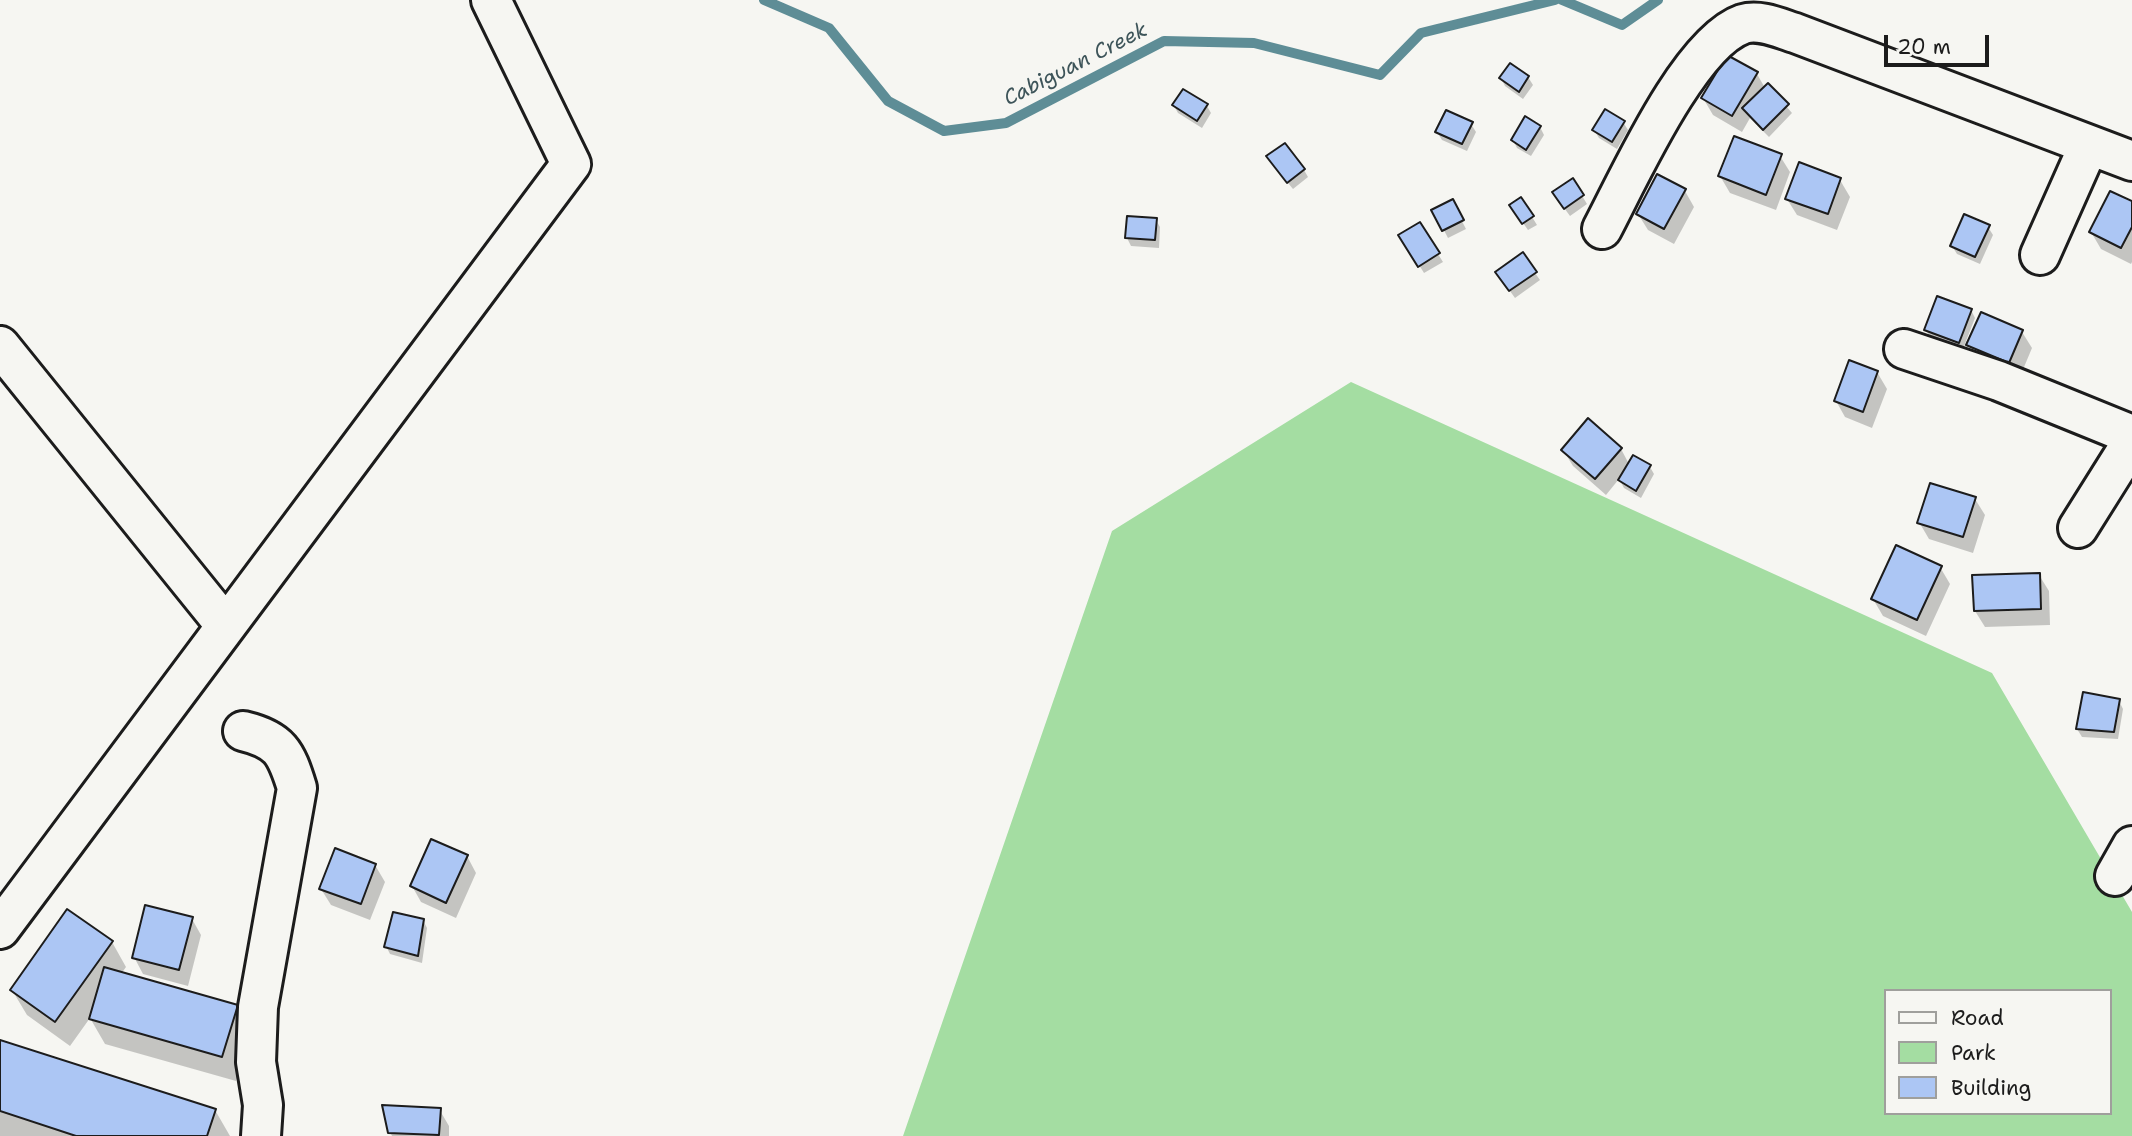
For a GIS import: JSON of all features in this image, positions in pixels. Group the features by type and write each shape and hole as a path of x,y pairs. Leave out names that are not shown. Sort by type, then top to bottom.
{"street":[{"path":"0,929 571,164 491,0"},
{"path":"1602,229 1666,109 1704,55 1724,33 1746,23 1767,24 1795,33 2132,161"},
{"path":"2039,255 2089,145"},
{"path":"0,346 226,626"},
{"path":"1904,349 1999,381 2132,435"},
{"path":"2078,528 2132,442"},
{"path":"243,731 267,737 287,756 297,788 258,1007 256,1062 263,1105 261,1136"}],"green space":[{"path":"1351,382 1992,673 2132,912 2132,1136 903,1136 1112,531"}],"building":[{"path":"1727,55 1758,72 1732,116 1701,98"},
{"path":"1510,63 1529,76 1519,92 1499,78"},
{"path":"1768,83 1789,104 1763,130 1742,108"},
{"path":"1183,89 1208,104 1197,121 1172,105"},
{"path":"1605,109 1625,121 1612,142 1592,130"},
{"path":"1446,110 1473,122 1462,144 1435,132"},
{"path":"1525,116 1541,126 1526,150 1511,140"},
{"path":"1734,136 1782,154 1766,195 1718,176"},
{"path":"1285,143 1305,169 1287,183 1266,156"},
{"path":"1799,162 1841,178 1828,214 1785,199"},
{"path":"1657,174 1686,189 1664,229 1636,214"},
{"path":"1573,178 1584,195 1564,209 1552,192"},
{"path":"2110,191 2132,201 2132,227 2121,248 2089,232"},
{"path":"1521,197 1534,216 1522,224 1509,205"},
{"path":"1453,199 1464,220 1442,231 1431,210"},
{"path":"1964,214 1990,225 1975,257 1950,246"},
{"path":"1127,216 1157,218 1155,240 1125,238"},
{"path":"1420,222 1440,253 1418,267 1398,235"},
{"path":"1523,252 1537,272 1509,291 1495,272"},
{"path":"1937,296 1972,309 1959,343 1924,330"},
{"path":"1981,312 2023,330 2009,363 1966,345"},
{"path":"1849,360 1878,371 1863,412 1834,401"},
{"path":"1588,418 1622,448 1595,479 1561,450"},
{"path":"1633,455 1651,465 1636,491 1618,480"},
{"path":"1930,483 1976,497 1963,537 1917,523"},
{"path":"1896,545 1942,566 1917,620 1871,599"},
{"path":"2040,573 2041,609 1974,611 1972,575"},
{"path":"2083,692 2120,699 2114,732 2076,729"},
{"path":"431,839 468,855 446,903 410,886"},
{"path":"335,848 376,864 361,904 319,889"},
{"path":"145,905 193,917 179,970 132,958"},
{"path":"67,909 113,941 55,1022 10,990"},
{"path":"393,912 424,919 418,956 384,947"},
{"path":"104,967 238,1005 222,1057 89,1019"},
{"path":"0,1040 216,1109 207,1136 76,1136 0,1111"},
{"path":"382,1105 441,1108 439,1135 388,1133"}],"waterway":[{"name":"Cabiguan Creek","path":"764,0 829,28 888,101 944,131 1006,123 1164,41 1254,43 1380,75 1421,33 1555,0"},
{"name":"Cabiguan Creek","path":"1562,0 1622,25 1658,0"}]}
